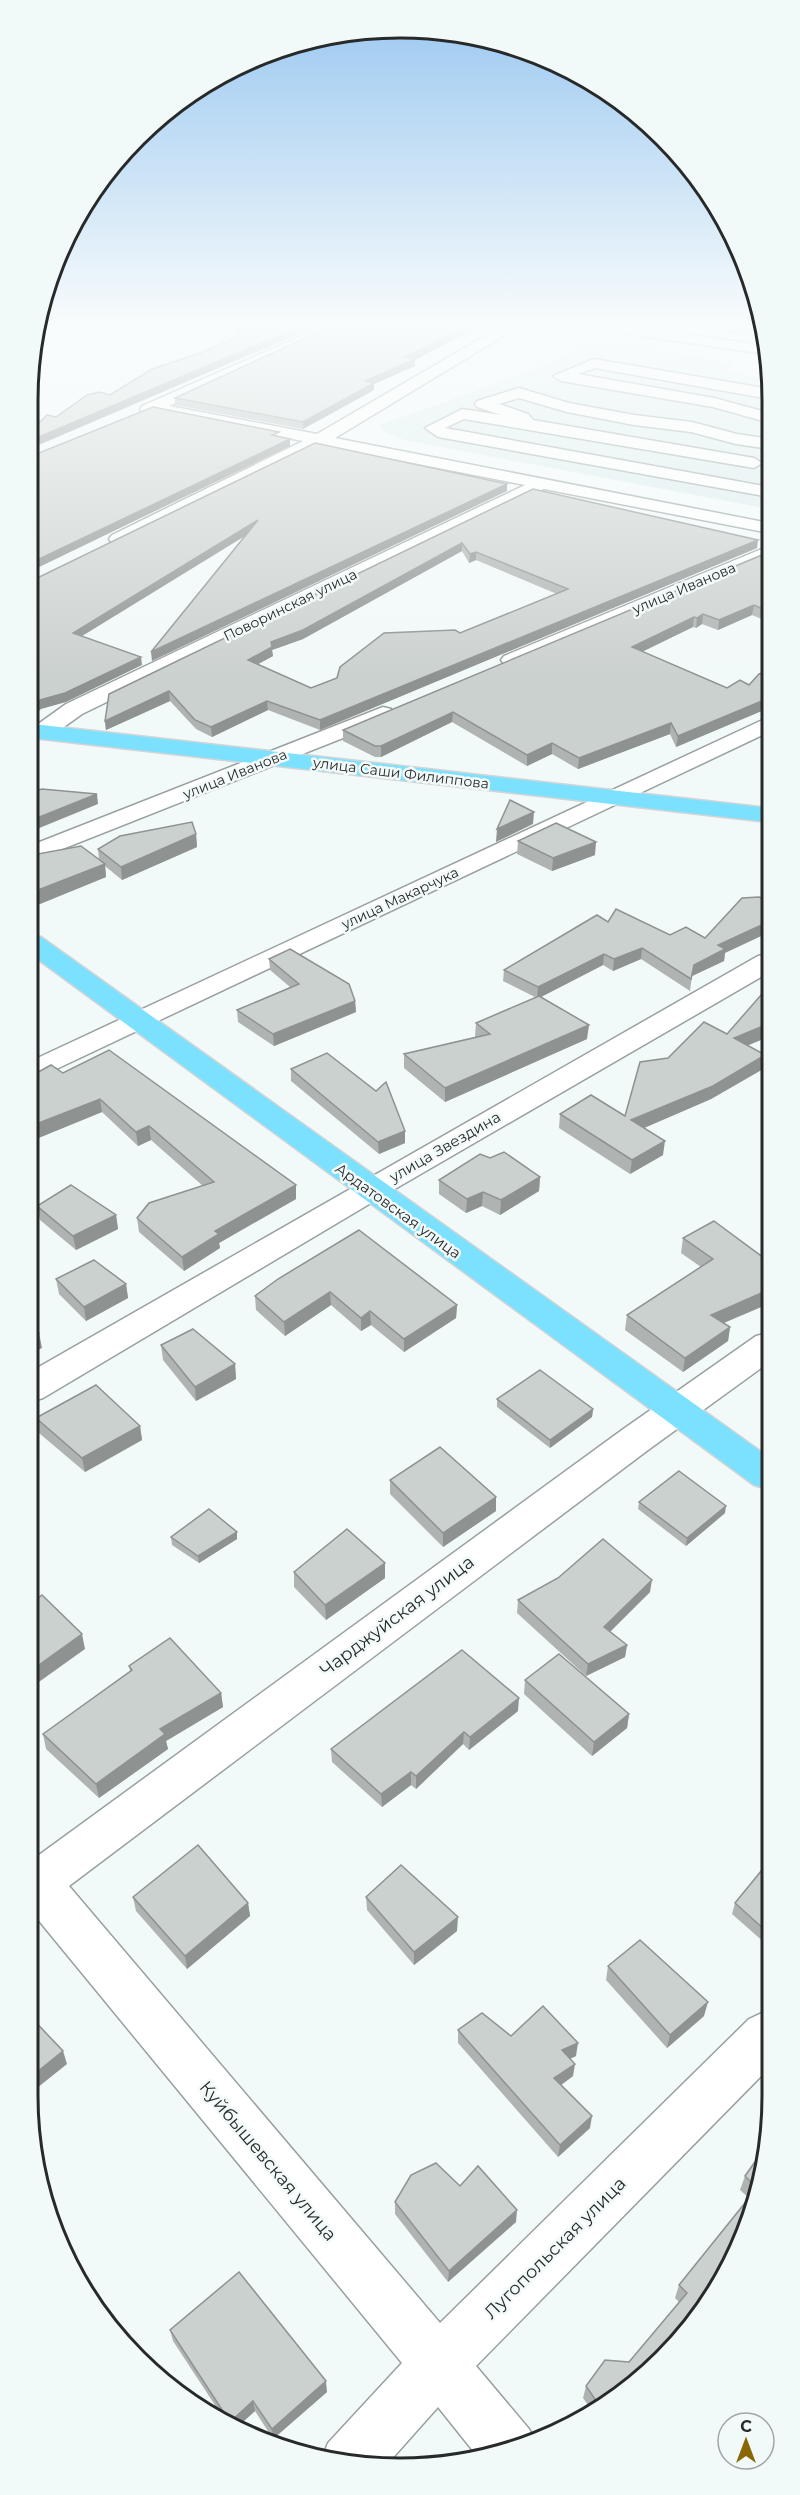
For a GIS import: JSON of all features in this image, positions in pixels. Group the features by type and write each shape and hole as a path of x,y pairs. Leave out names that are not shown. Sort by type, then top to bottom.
{"highway":[{"name":"улица Саши Филиппова","path":"38,731 762,814"},
{"name":"Ардатовская улица","path":"38,947 370,1190 762,1471"}],"street":[{"path":"108,544 308,445"},
{"path":"352,445 762,527"},
{"path":"504,445 762,491"},
{"path":"651,445 762,465"},
{"name":"Поворинская улица","path":"38,730 74,708 541,484"},
{"name":"улица Иванова","path":"495,667 762,555"},
{"name":"улица Иванова","path":"38,852 275,759 407,704"},
{"name":"улица Макарчука","path":"38,1069 762,727"},
{"name":"улица Звездина","path":"38,1384 370,1190 762,965"},
{"name":"Чарджуйская улица","path":"38,1877 762,1349"},
{"name":"Куйбышевская улица","path":"38,1890 503,2442"},
{"name":"Лугопольская улица","path":"357,2455 438,2365 762,2040"}],"shaded area":[{"path":"433,445 762,445 762,508"}],"building":[{"path":"58,445 277,445 38,560 38,453"},
{"path":"310,445 326,445 507,484 151,652 258,520 73,633 141,657 65,693 38,702 38,578"},
{"path":"533,489 758,540 320,720 267,701 211,727 195,720 169,691 105,721 109,694","holes":["462,543 470,554 476,552 568,589 460,633 455,630 384,633 340,667 337,678 311,688 248,660 272,647 271,642 303,630"]},
{"path":"762,555 762,609 754,605 719,620 703,614 632,647 727,688 740,680 749,685 762,673 762,701 678,736 671,723 579,758 552,743 527,755 453,712 381,746 375,746 343,730"},
{"path":"42,789 97,794 38,818 38,790"},
{"path":"510,800 534,812 497,829"},
{"path":"192,822 196,834 121,867 98,849 120,836"},
{"path":"556,823 596,842 553,858 518,841"},
{"path":"81,846 105,864 38,890 38,854"},
{"path":"742,898 762,898 762,925 718,945 725,949 694,965 691,979 642,948 614,959 604,954 538,987 504,970 597,915 608,922 616,909 670,935 686,927 705,938"},
{"path":"290,949 349,984 355,1001 273,1034 237,1010 299,984 269,959"},
{"path":"762,994 762,1026 734,1038 762,1053 762,1057 713,1086 631,1120 665,1141 632,1160 560,1114 591,1095 625,1116 640,1062 668,1058 704,1022 727,1034"},
{"path":"539,996 589,1025 445,1088 404,1054 490,1034 476,1023"},
{"path":"109,1050 296,1185 215,1231 219,1234 182,1257 137,1218 149,1203 214,1182 149,1126 136,1132 100,1099 38,1123 38,1072 51,1065 63,1073"},
{"path":"327,1053 376,1091 386,1082 405,1131 378,1142 291,1069"},
{"path":"504,1152 540,1177 501,1200 483,1192 467,1199 439,1180 480,1154 490,1158"},
{"path":"71,1185 116,1215 73,1236 38,1205"},
{"path":"714,1221 762,1257 762,1293 711,1315 730,1327 685,1358 627,1315 713,1259 683,1238"},
{"path":"359,1230 457,1305 404,1339 370,1311 361,1318 330,1292 284,1322 255,1296 278,1279"},
{"path":"94,1260 126,1284 84,1307 56,1279"},
{"path":"193,1329 235,1364 195,1387 161,1345"},
{"path":"540,1370 593,1409 550,1440 497,1399"},
{"path":"96,1385 140,1426 82,1458 38,1420 38,1417"},
{"path":"440,1447 496,1497 443,1533 390,1480"},
{"path":"679,1471 726,1506 687,1538 639,1502"},
{"path":"209,1509 237,1532 198,1556 171,1537"},
{"path":"347,1529 385,1563 325,1605 294,1572"},
{"path":"603,1539 652,1580 604,1627 627,1645 588,1664 518,1600 558,1578"},
{"path":"42,1595 82,1634 38,1666 38,1598"},
{"path":"170,1638 221,1693 160,1729 165,1734 96,1784 43,1734 132,1670 129,1666"},
{"path":"462,1650 519,1698 470,1737 464,1732 416,1776 411,1772 381,1794 331,1749"},
{"path":"559,1654 629,1714 594,1742 525,1680"},
{"path":"198,1845 248,1903 185,1956 133,1897"},
{"path":"401,1865 458,1917 414,1952 366,1897"},
{"path":"762,1870 762,1927 735,1903"},
{"path":"640,1940 708,2002 670,2035 608,1966"},
{"path":"543,2006 578,2043 562,2050 575,2064 554,2078 592,2116 560,2145 458,2030 482,2013 511,2036"},
{"path":"38,2025 63,2051 38,2071"},
{"path":"757,2159 752,2183 745,2176"},
{"path":"436,2163 460,2186 478,2166 517,2210 449,2271 395,2202 411,2175"},
{"path":"746,2201 725,2255 688,2316 639,2368 595,2400 586,2386 605,2360 629,2362 687,2293 679,2285"},
{"path":"239,2272 326,2381 272,2429 253,2401 235,2417 223,2411 170,2330"}]}
